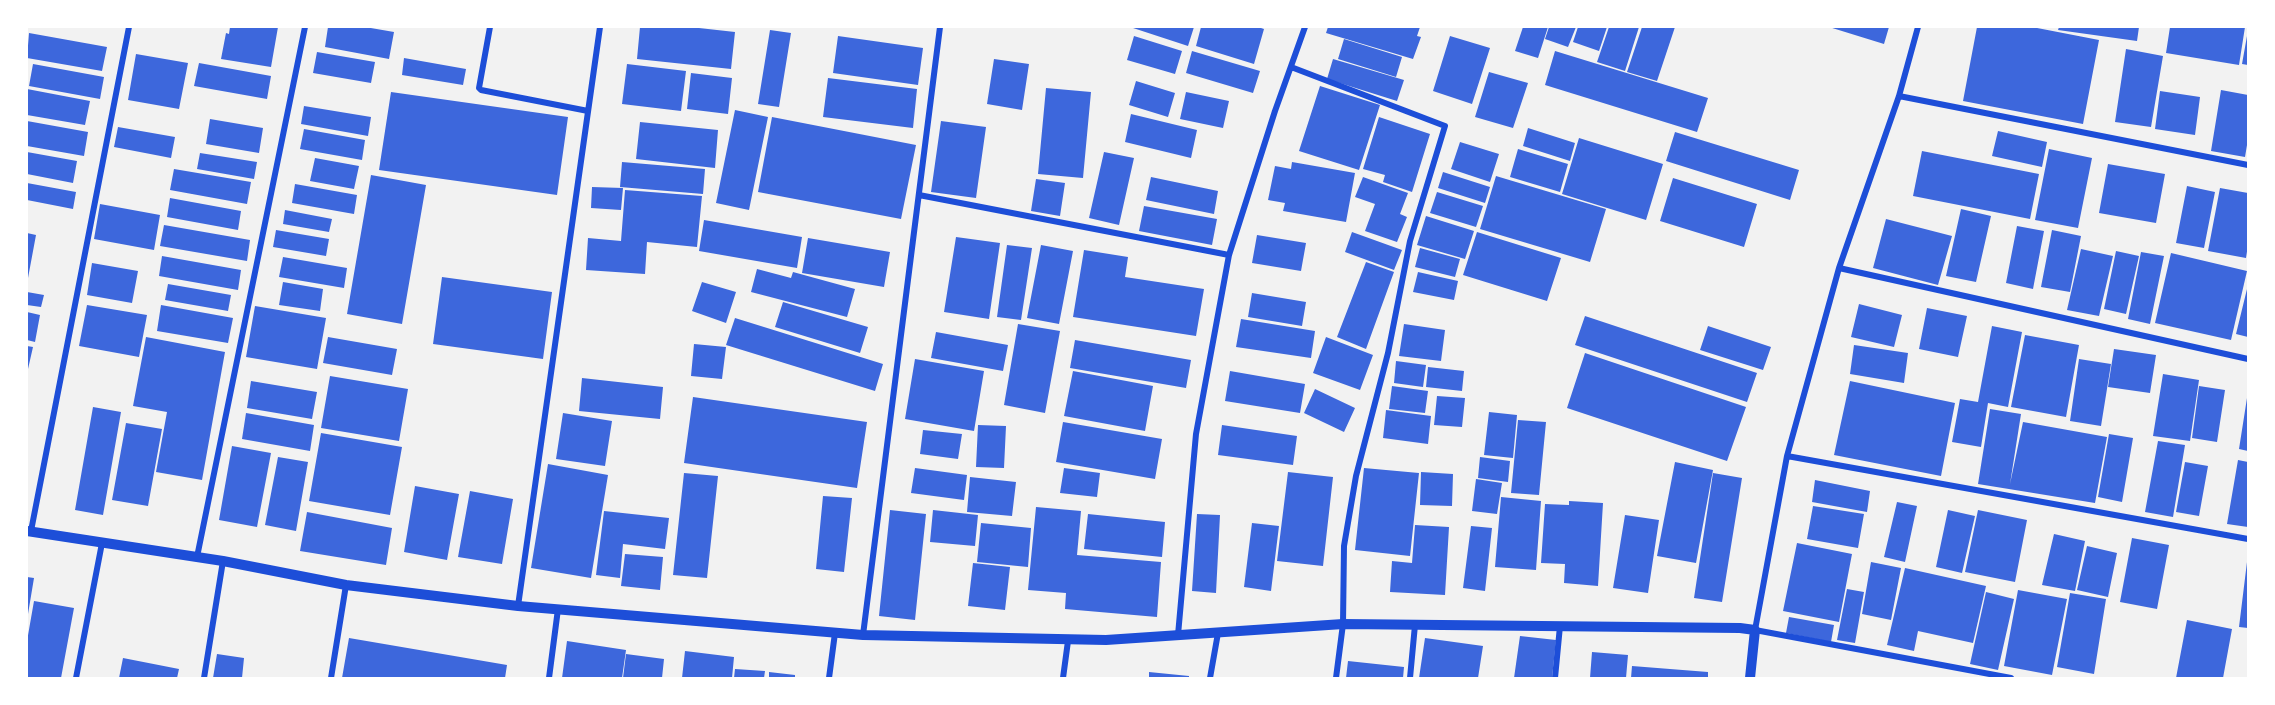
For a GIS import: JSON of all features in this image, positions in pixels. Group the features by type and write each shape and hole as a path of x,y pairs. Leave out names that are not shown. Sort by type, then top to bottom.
{"street":[{"path":"129,27 29,531 223,561 346,585 518,606 835,633 1068,641 1343,624 1740,628 2011,678"},
{"path":"197,557 305,27"},
{"path":"490,27 481,90 588,111"},
{"path":"518,606 600,27"},
{"path":"863,635 940,27"},
{"path":"1178,635 1196,434 1229,255 1305,27"},
{"path":"1750,678 1755,630 1787,456 1839,268 1899,96 1918,27"},
{"path":"1291,67 1445,126 1410,241 1388,353 1356,476 1344,546 1343,624 1336,678"},
{"path":"1899,96 2248,165"},
{"path":"919,195 1229,255"},
{"path":"1839,268 2248,359"},
{"path":"1787,456 2248,539"},
{"path":"76,678 102,543"},
{"path":"204,678 223,561"},
{"path":"330,678 346,585"},
{"path":"549,678 558,609"},
{"path":"1410,678 1415,625"},
{"path":"1555,678 1560,626"},
{"path":"829,678 835,633"},
{"path":"1210,678 1218,633"},
{"path":"1063,678 1068,641"}],"building":[{"path":"230,27 278,27 271,67 221,59 226,33 229,34"},
{"path":"328,27 365,27 394,32 389,59 325,47"},
{"path":"640,27 690,27 735,32 731,69 637,59"},
{"path":"1130,27 1194,27 1188,46"},
{"path":"1201,27 1258,27 1264,29 1254,64 1196,46"},
{"path":"1328,27 1420,27 1417,36 1421,37 1413,59 1326,33"},
{"path":"1523,27 1548,27 1538,58 1515,51"},
{"path":"1549,27 1576,27 1568,47 1545,39"},
{"path":"1578,27 1607,27 1599,51 1573,42"},
{"path":"1609,27 1639,27 1625,71 1597,62"},
{"path":"1642,27 1675,27 1657,81 1627,72"},
{"path":"1829,27 1889,27 1884,44"},
{"path":"1977,27 2032,27 2099,40 2083,124 1963,101"},
{"path":"2059,27 2139,27 2137,41 2058,30"},
{"path":"2170,27 2245,27 2239,65 2166,53"},
{"path":"770,30 791,33 779,107 758,104"},
{"path":"29,33 107,47 102,71 27,58"},
{"path":"838,36 923,48 918,85 833,73"},
{"path":"1134,36 1182,51 1175,74 1127,60"},
{"path":"1450,36 1490,48 1472,104 1433,91"},
{"path":"2248,36 2248,65 2242,64"},
{"path":"1344,39 1402,57 1396,77 1338,59"},
{"path":"2126,49 2163,56 2151,127 2115,122"},
{"path":"1192,51 1260,71 1253,93 1186,73"},
{"path":"1555,51 1708,98 1697,132 1545,85"},
{"path":"317,52 375,62 371,83 313,73"},
{"path":"136,54 188,63 179,109 128,100"},
{"path":"404,58 466,69 463,85 402,75"},
{"path":"994,59 1029,64 1022,110 987,104"},
{"path":"1333,59 1404,80 1397,101 1327,79"},
{"path":"199,63 271,76 267,99 194,86"},
{"path":"33,64 104,77 100,99 29,86"},
{"path":"627,64 686,71 681,111 622,104"},
{"path":"1489,72 1528,83 1513,128 1475,117"},
{"path":"691,73 732,78 728,114 687,109"},
{"path":"828,78 917,89 913,128 823,117"},
{"path":"1136,81 1175,93 1168,117 1129,105"},
{"path":"1320,86 1380,105 1359,170 1299,151"},
{"path":"1046,88 1091,92 1083,178 1038,174"},
{"path":"27,89 90,101 85,125 27,115"},
{"path":"2221,90 2248,95 2248,139 2245,157 2211,151"},
{"path":"2160,91 2200,97 2195,135 2155,129"},
{"path":"391,92 568,117 557,195 379,170"},
{"path":"1186,92 1229,101 1223,128 1180,119"},
{"path":"304,106 371,117 368,136 301,124"},
{"path":"735,110 768,117 749,210 716,203"},
{"path":"1131,114 1197,130 1191,158 1125,142"},
{"path":"772,117 916,145 901,219 758,192"},
{"path":"1379,117 1430,134 1412,192 1383,182 1385,175 1363,169"},
{"path":"210,119 263,128 259,153 206,144"},
{"path":"27,121 88,132 84,156 27,146"},
{"path":"941,121 986,127 976,198 931,192"},
{"path":"640,122 718,130 715,168 636,159"},
{"path":"118,127 175,137 171,158 114,147"},
{"path":"1528,128 1575,143 1570,161 1523,146"},
{"path":"304,129 365,140 362,160 300,149"},
{"path":"1998,131 2047,142 2042,167 1992,156"},
{"path":"1675,132 1799,170 1790,200 1666,161"},
{"path":"1579,138 1663,164 1646,220 1562,194"},
{"path":"1460,142 1499,154 1490,182 1451,169"},
{"path":"1518,149 1568,164 1560,192 1510,177"},
{"path":"2049,149 2092,158 2078,228 2035,220"},
{"path":"1922,151 2039,174 2030,219 1913,196"},
{"path":"27,152 77,161 73,183 27,174"},
{"path":"1104,152 1134,158 1119,225 1089,218"},
{"path":"200,153 257,162 254,179 197,169"},
{"path":"315,158 359,166 354,189 310,181"},
{"path":"622,162 705,169 703,194 620,187"},
{"path":"1292,162 1355,173 1346,222 1283,211 1285,203 1268,200 1275,166 1291,169"},
{"path":"2108,164 2165,174 2156,223 2099,213"},
{"path":"174,169 251,182 247,204 170,190"},
{"path":"1443,172 1490,187 1485,203 1438,188"},
{"path":"371,175 426,185 402,324 347,314"},
{"path":"1496,176 1606,209 1590,262 1480,229"},
{"path":"1151,177 1218,191 1214,214 1146,200"},
{"path":"1363,177 1408,193 1400,214 1407,217 1397,242 1365,231 1375,204 1355,197"},
{"path":"1673,178 1757,204 1744,247 1660,221"},
{"path":"1036,179 1065,183 1060,216 1031,211"},
{"path":"27,183 76,192 73,209 27,200"},
{"path":"295,184 357,195 354,214 292,203"},
{"path":"2187,186 2215,192 2204,248 2176,243"},
{"path":"592,187 623,188 621,210 591,208"},
{"path":"2220,188 2248,193 2246,258 2208,251"},
{"path":"625,190 702,196 697,247 647,242 645,274 586,270 588,238 621,241"},
{"path":"1437,192 1483,206 1476,227 1430,213"},
{"path":"170,198 241,211 238,230 167,217"},
{"path":"100,204 160,215 154,250 94,239"},
{"path":"1144,206 1217,219 1212,245 1139,231"},
{"path":"1961,209 1991,216 1976,282 1946,276"},
{"path":"285,210 332,219 329,232 283,224"},
{"path":"1426,216 1474,231 1465,259 1417,245"},
{"path":"1886,219 1952,236 1938,285 1873,268"},
{"path":"704,220 802,237 797,268 699,251"},
{"path":"164,225 250,240 247,261 160,246"},
{"path":"2017,226 2044,231 2033,289 2006,283"},
{"path":"276,230 329,239 326,256 273,247"},
{"path":"2052,230 2081,236 2070,292 2041,287"},
{"path":"1352,232 1402,250 1394,270 1345,252"},
{"path":"1477,232 1561,258 1547,301 1463,275"},
{"path":"27,233 36,235 28,278 27,277"},
{"path":"1257,235 1306,243 1301,271 1252,263"},
{"path":"956,237 1000,243 989,319 944,312"},
{"path":"808,238 890,252 884,287 802,273"},
{"path":"1007,245 1032,248 1021,320 997,317"},
{"path":"1041,245 1073,251 1059,324 1027,318"},
{"path":"1420,248 1460,259 1455,277 1415,267"},
{"path":"2081,249 2113,256 2099,316 2067,310"},
{"path":"1084,250 1128,257 1125,277 1204,289 1196,336 1073,317"},
{"path":"2116,251 2139,256 2126,314 2104,309"},
{"path":"2141,252 2164,256 2150,324 2128,319"},
{"path":"2171,253 2247,271 2231,340 2155,323"},
{"path":"162,256 241,270 238,290 159,276"},
{"path":"283,257 347,268 344,288 279,277"},
{"path":"1366,262 1394,272 1366,349 1337,337"},
{"path":"92,263 138,271 132,303 87,295"},
{"path":"757,269 791,278 793,272 855,289 847,317 751,292"},
{"path":"1418,272 1458,281 1454,300 1413,292"},
{"path":"442,277 552,292 543,359 433,344"},
{"path":"283,282 323,289 320,311 279,305"},
{"path":"702,282 736,292 726,323 692,311"},
{"path":"168,284 231,295 228,311 165,300"},
{"path":"2248,289 2248,337 2236,334"},
{"path":"27,292 44,295 41,307 27,305"},
{"path":"1252,293 1306,302 1302,326 1248,317"},
{"path":"783,302 868,327 860,353 775,327"},
{"path":"1859,304 1902,315 1894,347 1851,337"},
{"path":"87,305 147,315 139,357 79,346"},
{"path":"161,305 233,318 228,343 157,331"},
{"path":"255,306 326,318 317,369 246,357"},
{"path":"1927,308 1967,316 1958,357 1919,349"},
{"path":"27,312 40,315 35,342 27,340"},
{"path":"1585,316 1757,373 1747,402 1575,345"},
{"path":"735,318 883,364 875,391 726,345"},
{"path":"1241,319 1315,331 1311,358 1236,347"},
{"path":"1018,324 1060,331 1045,413 1004,405"},
{"path":"1404,324 1445,330 1441,361 1399,356"},
{"path":"1708,326 1771,347 1763,370 1700,350"},
{"path":"1992,326 2022,332 2008,407 1988,403 1981,447 1952,442 1960,399 1978,402"},
{"path":"936,332 1008,345 1003,371 931,358"},
{"path":"2025,335 2079,345 2066,417 2011,407"},
{"path":"146,337 225,352 202,480 156,472 167,412 133,406"},
{"path":"328,337 397,349 392,375 323,363"},
{"path":"1326,337 1373,355 1360,390 1313,373"},
{"path":"1075,340 1191,360 1186,388 1070,368"},
{"path":"694,344 726,347 722,379 691,376"},
{"path":"1854,345 1908,353 1904,383 1850,374"},
{"path":"27,346 33,347 28,369 27,369"},
{"path":"2114,349 2156,355 2150,393 2108,387"},
{"path":"1585,353 1746,407 1727,461 1567,408"},
{"path":"915,359 984,371 974,431 905,419"},
{"path":"2079,359 2111,364 2101,426 2070,421"},
{"path":"1396,361 1426,365 1423,387 1394,383"},
{"path":"1428,367 1464,371 1462,391 1426,387"},
{"path":"1073,371 1153,386 1145,431 1064,416"},
{"path":"1230,371 1305,384 1300,413 1225,401"},
{"path":"2163,374 2199,380 2190,441 2153,436"},
{"path":"330,376 408,389 399,441 321,428"},
{"path":"582,378 663,387 660,419 579,411"},
{"path":"251,381 317,392 312,419 247,408"},
{"path":"1850,381 1955,403 1941,476 1834,455"},
{"path":"1392,386 1428,391 1425,413 1389,409"},
{"path":"2199,386 2225,390 2217,442 2192,438"},
{"path":"1315,389 1355,408 1344,432 1304,413"},
{"path":"1437,396 1465,398 1462,427 1434,425"},
{"path":"693,397 867,422 857,488 684,463"},
{"path":"2248,398 2248,451 2239,449"},
{"path":"93,407 121,412 103,515 75,510"},
{"path":"1990,409 2021,414 2010,484 2023,422 2107,437 2095,503 1978,484"},
{"path":"1386,410 1431,416 1428,444 1383,438"},
{"path":"1489,412 1517,415 1513,458 1484,455"},
{"path":"246,413 314,425 310,451 242,439"},
{"path":"563,413 612,421 605,466 556,459"},
{"path":"1518,420 1546,422 1539,495 1511,493"},
{"path":"1063,422 1162,439 1155,479 1056,462"},
{"path":"126,423 162,429 148,506 112,500"},
{"path":"978,425 1006,426 1004,468 976,467"},
{"path":"1222,425 1297,436 1293,465 1218,455"},
{"path":"923,430 962,434 958,459 920,454"},
{"path":"321,433 402,447 390,515 309,501"},
{"path":"2109,434 2133,438 2122,502 2098,497"},
{"path":"2158,441 2185,445 2173,517 2145,512"},
{"path":"232,446 271,453 257,527 219,520"},
{"path":"278,457 308,462 296,531 265,525"},
{"path":"1480,457 1510,461 1508,482 1478,478"},
{"path":"2238,460 2248,462 2248,527 2227,524"},
{"path":"1675,462 1713,470 1696,563 1657,556"},
{"path":"2185,462 2208,466 2199,516 2176,512"},
{"path":"548,464 608,475 591,578 531,568"},
{"path":"915,468 967,475 964,500 911,493"},
{"path":"1064,468 1100,473 1097,497 1060,493"},
{"path":"1364,468 1419,473 1410,556 1355,550"},
{"path":"1288,472 1333,477 1323,566 1277,561"},
{"path":"1421,472 1453,474 1452,506 1420,505"},
{"path":"684,473 718,476 707,578 673,575"},
{"path":"1713,473 1742,478 1722,602 1694,598"},
{"path":"970,477 1016,482 1012,516 967,512"},
{"path":"1476,479 1502,483 1497,514 1472,511"},
{"path":"1815,480 1870,491 1867,512 1812,502"},
{"path":"415,486 459,494 447,560 404,552"},
{"path":"470,491 513,499 502,564 458,557"},
{"path":"823,496 852,498 844,572 816,569"},
{"path":"1501,497 1541,501 1536,570 1495,567"},
{"path":"1569,501 1603,503 1598,586 1564,583 1565,564 1541,563 1545,504 1569,505"},
{"path":"1897,502 1917,506 1905,562 1884,557"},
{"path":"1813,506 1864,514 1858,548 1807,539"},
{"path":"1036,507 1081,511 1077,555 1161,562 1157,617 1065,609 1066,593 1028,590"},
{"path":"890,510 926,514 915,620 879,616"},
{"path":"933,510 978,515 975,546 930,542"},
{"path":"1948,510 1975,516 1962,573 1936,567"},
{"path":"1978,510 2027,520 2015,582 1965,572"},
{"path":"604,511 669,518 665,549 623,544 620,578 596,575"},
{"path":"307,512 392,528 386,565 300,551"},
{"path":"1088,514 1165,522 1162,557 1084,549"},
{"path":"1197,514 1220,515 1216,593 1192,591"},
{"path":"1625,515 1659,520 1648,593 1613,588"},
{"path":"981,523 1031,528 1028,567 977,562"},
{"path":"1252,523 1279,526 1271,591 1244,587"},
{"path":"1415,525 1449,527 1445,595 1390,592 1392,561 1412,563"},
{"path":"1471,526 1492,528 1485,591 1463,588"},
{"path":"2054,534 2085,541 2075,591 2042,585"},
{"path":"2132,538 2169,545 2157,609 2120,602"},
{"path":"1797,543 1852,554 1839,622 1783,611"},
{"path":"2087,546 2117,553 2108,597 2077,590"},
{"path":"625,554 663,557 660,590 621,586"},
{"path":"1871,562 1901,568 1891,620 1862,614"},
{"path":"2248,562 2248,628 2239,627"},
{"path":"973,563 1010,567 1005,610 968,606"},
{"path":"1905,568 1986,586 1973,643 1918,631 1914,651 1887,645"},
{"path":"27,577 34,578 28,614 27,614"},
{"path":"1847,589 1864,592 1855,643 1837,640"},
{"path":"2018,590 2067,599 2052,675 2004,666"},
{"path":"1986,592 2014,599 1998,670 1970,664"},
{"path":"2070,593 2106,599 2094,674 2057,667"},
{"path":"34,601 74,608 61,678 27,678 27,641"},
{"path":"1789,617 1834,625 1831,642 1786,633"},
{"path":"2187,620 2232,629 2223,678 2176,678"},
{"path":"1520,636 1556,640 1552,678 1514,678"},
{"path":"349,638 507,665 505,678 342,678"},
{"path":"1425,638 1483,646 1478,678 1419,678"},
{"path":"567,641 626,650 622,678 562,678"},
{"path":"685,651 734,657 732,678 682,678"},
{"path":"1592,652 1628,655 1626,678 1590,678"},
{"path":"217,654 244,658 242,678 213,678"},
{"path":"626,654 664,659 662,678 623,678"},
{"path":"123,658 179,669 177,678 119,678"},
{"path":"1348,661 1404,667 1403,678 1346,678"},
{"path":"1632,666 1708,672 1708,678 1631,678"},
{"path":"735,669 765,671 764,678 734,678"},
{"path":"769,672 795,675 795,678 769,678"},
{"path":"1149,672 1189,676 1189,678 1149,678"}]}
